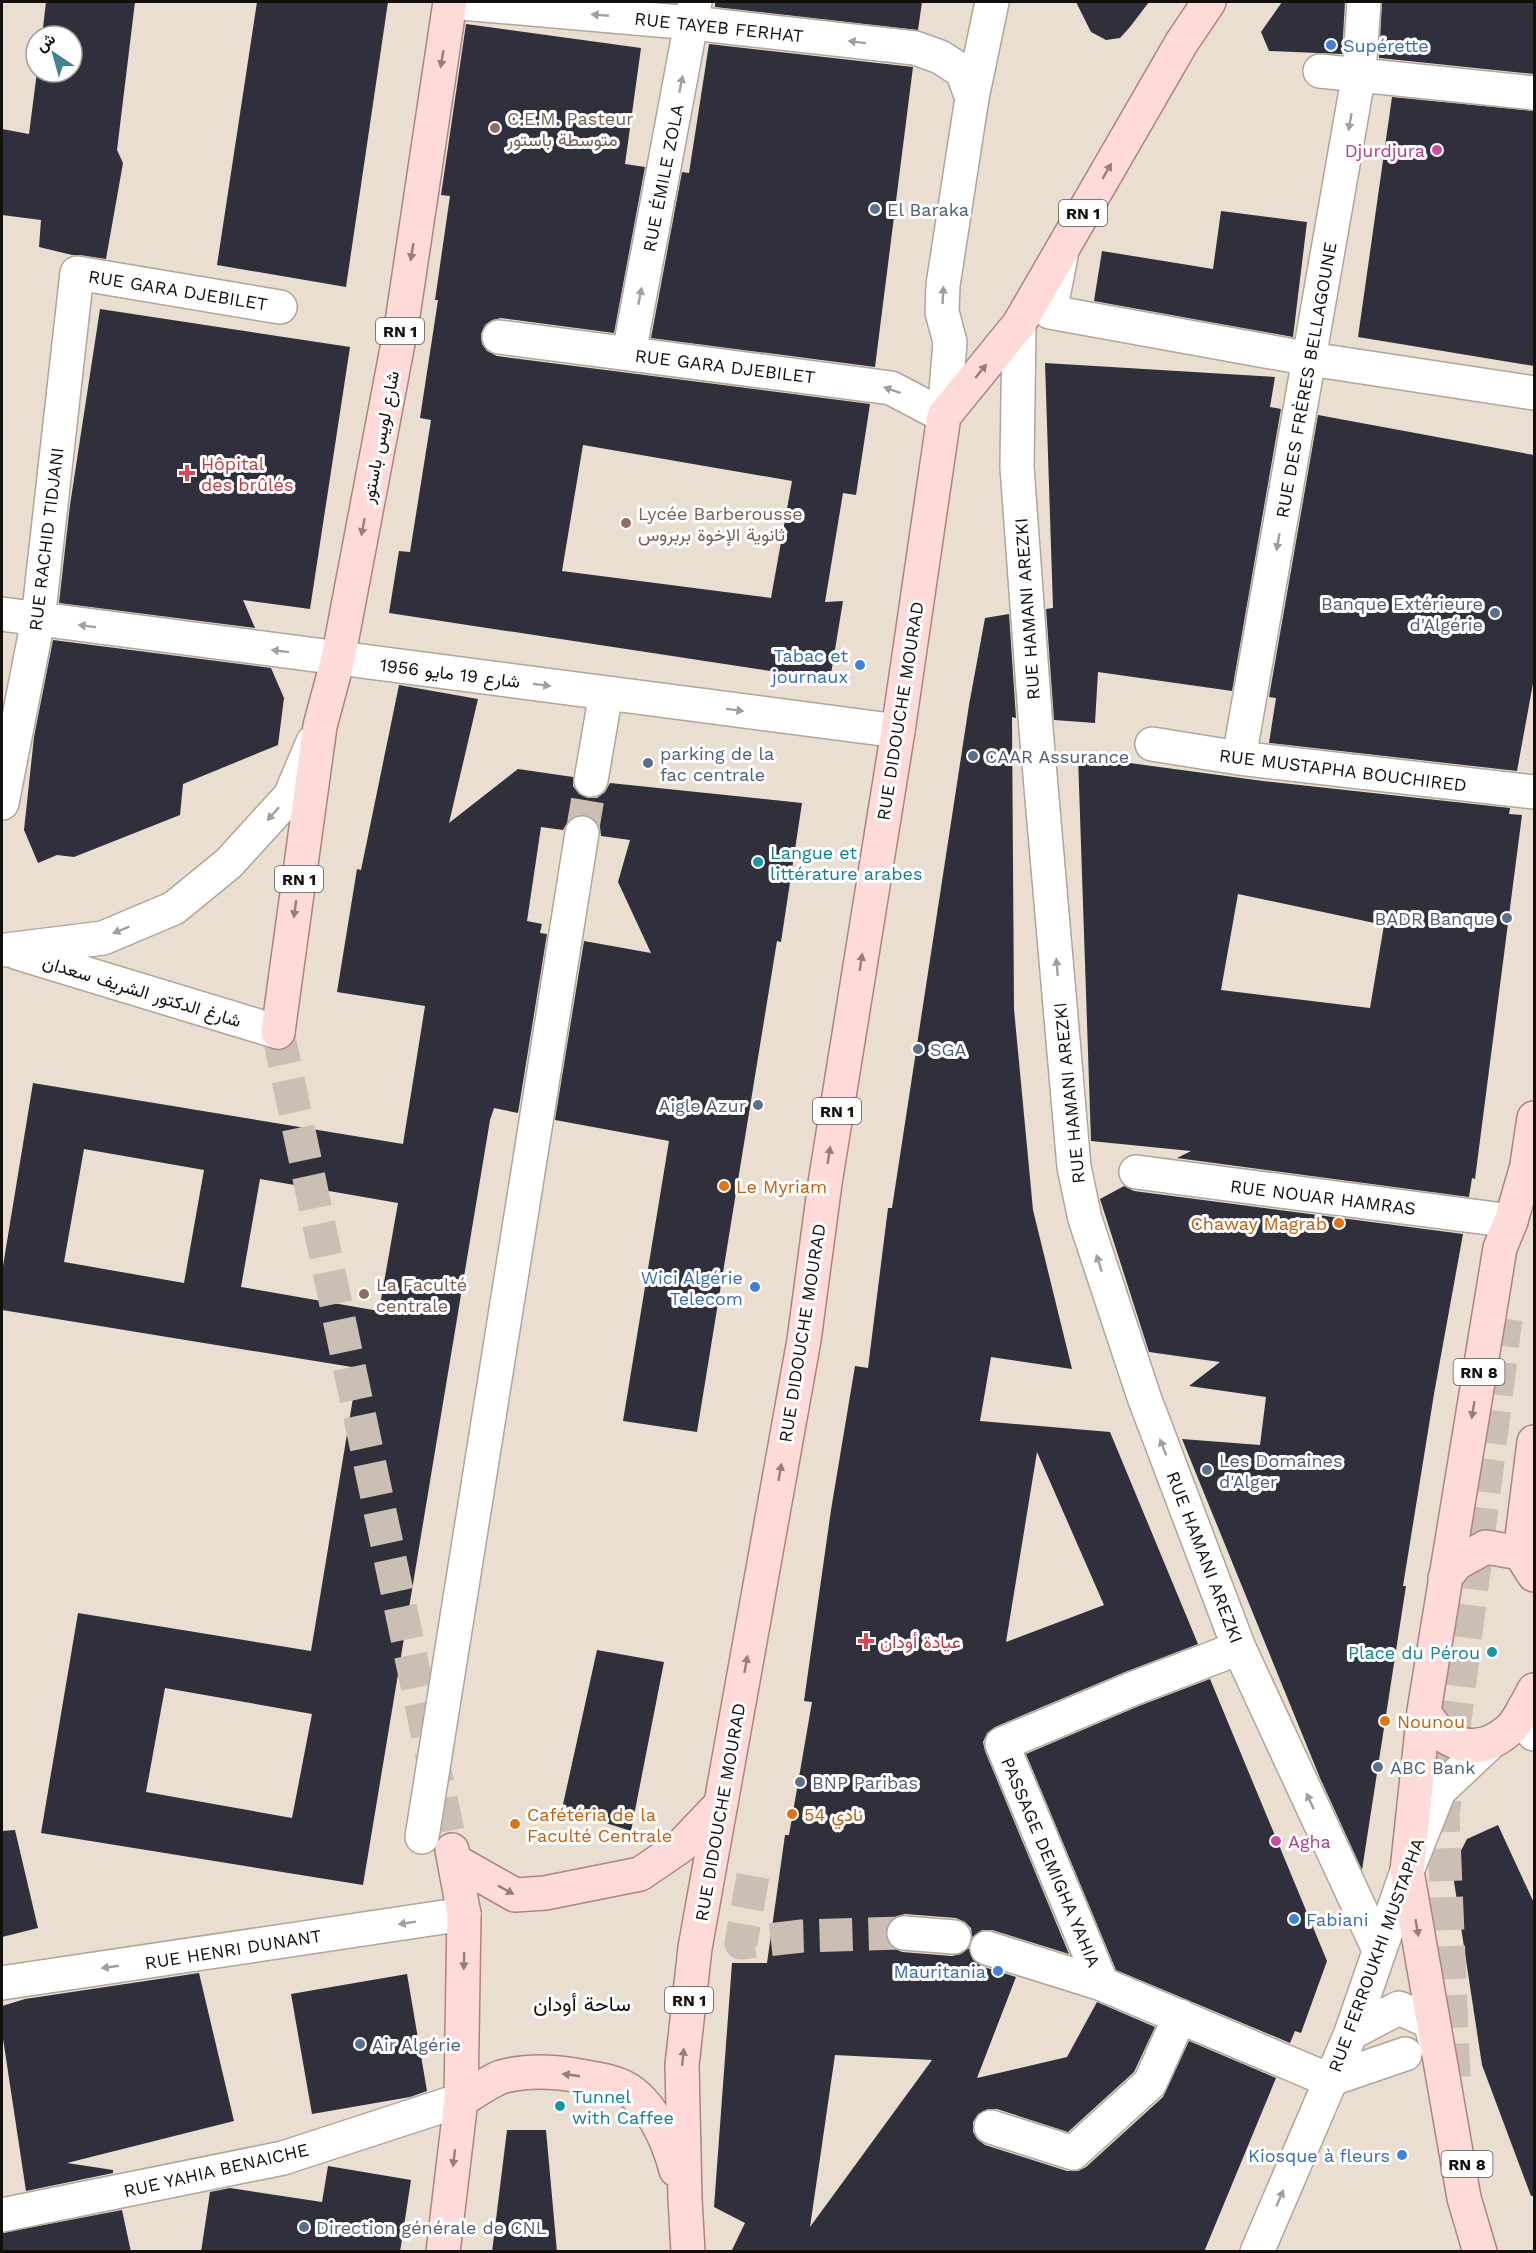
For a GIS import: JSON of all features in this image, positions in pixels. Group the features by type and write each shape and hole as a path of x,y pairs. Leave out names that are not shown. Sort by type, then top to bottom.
{"main road":[{"name":"شارع لويس باستور","path":"338,659 402,322 450,2"},
{"name":"RN 1","path":"944,416 1019,324 1182,42 1209,2"},
{"name":"RUE DIDOUCHE MOURAD","path":"688,2252 682,2065 695,1948 804,1340 825,1183 898,731 944,416"},
{"name":"RN 1","path":"278,1032 320,726 338,659"},
{"name":"RN 8","path":"1506,1319 1531,1176 1534,1118"},
{"name":"RN 8","path":"1445,1578 1500,1248 1531,1176"},
{"path":"1447,2068 1407,1870 1424,1711 1445,1578 1457,1563 1486,1547 1527,1564 1534,1442"},
{"path":"1424,1711 1432,1726 1458,1744 1475,1745 1491,1742 1531,1711"},
{"path":"443,2252 461,2100 465,1914 453,1856 515,1895 545,1893 640,1874 681,1846 721,1804"},
{"name":"RN 8","path":"1447,2068 1480,2252"},
{"name":"RN 1","path":"461,2100 500,2078 528,2072 566,2074 621,2086 643,2104 662,2130 685,2199"}],"street":[{"name":"RUE TAYEB FERHAT","path":"450,2 694,12 915,48 940,57 962,71 972,98"},
{"path":"944,416 950,342 942,312 944,285 972,98 992,2"},
{"name":"RUE DES FRÈRES BELLAGOUNE","path":"1239,758 1359,73 1364,2"},
{"name":"RUE ÉMILE ZOLA","path":"629,354 694,12"},
{"path":"1320,71 1359,73 1534,93"},
{"path":"1062,248 1050,312 1310,358 1534,393"},
{"name":"RUE GARA DJEBILET","path":"77,273 280,307"},
{"name":"RUE RACHID TIDJANI","path":"2,803 38,620 77,273"},
{"name":"RUE HAMANI AREZKI","path":"1019,324 1017,467 1036,729 1074,1167 1084,1219 1144,1397 1239,1648 1379,1950"},
{"name":"RUE GARA DJEBILET","path":"499,337 891,388 944,416"},
{"name":"شارع 19 مايو 1956","path":"2,614 898,731"},
{"path":"591,780 606,693"},
{"name":"شارغ الدكتور الشريف سعدان","path":"4,949 103,938 174,908 229,863 290,796 320,726"},
{"name":"RUE MUSTAPHA BOUCHIRED","path":"1152,744 1239,758 1534,792"},
{"path":"422,1837 582,833"},
{"name":"شارغ الدكتور الشريف سعدان","path":"4,949 278,1032"},
{"name":"RUE NOUAR HAMRAS","path":"1136,1173 1511,1221"},
{"name":"PASSAGE DEMIGHA YAHIA","path":"1102,1984 1002,1744 1132,1689 1239,1648"},
{"name":"RUE FERROUKHI MUSTAPHA","path":"1257,2252 1351,2032 1407,1870 1438,1791 1491,1742"},
{"path":"1343,1873 1368,1886 1382,1886 1407,1870"},
{"name":"RUE HENRI DUNANT","path":"2,1983 465,1914"},
{"path":"904,1932 954,1937"},
{"path":"987,1948 1102,1984 1329,2080 1405,2054"},
{"path":"1351,2032 1399,2008 1430,2022 1447,2068"},
{"path":"991,2127 1073,2153 1150,2083 1180,2016"},
{"name":"RUE YAHIA BENAICHE","path":"2,2215 283,2158 461,2100"}],"building":[{"path":"46,2 135,2 117,150 123,163 106,259 72,255 39,247 41,220 2,215 2,129 29,134 35,84 84,84 84,24 43,24"},
{"path":"257,2 388,2 346,287 217,265"},
{"path":"715,2 922,2 918,30 715,7"},
{"path":"1076,2 1149,2 1120,38 1106,40 1091,32"},
{"path":"1282,2 1345,2 1342,54 1269,51 1261,32"},
{"path":"1382,2 1534,2 1534,74 1379,58"},
{"path":"466,24 641,48 625,164 645,167 614,333 501,318 485,325 481,334 482,344 487,351 497,356 870,404 856,495 843,493 825,602 843,601 830,680 389,613 399,551 410,552 431,420 420,418 438,300 435,300 450,196 441,195","holes":["583,445 792,481 771,598 562,571"]},
{"path":"709,44 913,67 875,367 651,338 682,172 689,173"},
{"path":"1392,97 1534,111 1534,366 1358,337"},
{"path":"1221,211 1307,222 1293,337 1094,301 1102,251 1213,269"},
{"name":"Hôpital des brûlés","path":"100,309 350,347 310,609 243,600 255,628 59,603 70,505"},
{"path":"1045,363 1275,377 1270,407 1281,409 1232,691 1098,672 1095,723 1054,720 1046,609 1053,608"},
{"path":"1318,415 1534,455 1534,678 1517,771 1269,743 1276,698 1269,697"},
{"path":"1009,614 1016,718 1012,717 1014,1009 1033,1210 1072,1369 991,1357 980,1421 1110,1432 1198,1644 995,1727 987,1733 983,1742 1069,1954 992,1930 982,1930 972,1937 971,1928 956,1918 905,1914 889,1922 885,1932 887,1942 902,1952 952,1956 961,1954 969,1948 973,1960 981,1966 1016,1977 977,2078 1067,2057 1097,2002 1155,2027 1134,2072 1068,2132 997,2109 988,2109 978,2114 973,2122 973,2132 977,2139 985,2145 1067,2171 1078,2171 1086,2167 1163,2097 1189,2041 1276,2078 1204,2252 731,2252 745,2223 714,2207 732,1963 767,1963 785,1835 789,1835 812,1702 804,1701 831,1510 855,1366 868,1368 888,1208 892,1208 969,705 985,618","holes":["1037,1452 1104,1605 1006,1642","835,2055 932,2060 810,2227"]},
{"path":"53,640 271,668 284,698 278,745 183,784 180,815 74,857 57,855 38,863 24,830 34,737"},
{"path":"399,685 478,699 449,823 518,769 573,777 573,786 579,794 588,798 597,798 605,792 610,783 802,803 781,942 777,941 697,1432 623,1421 669,1141 555,1120 584,941 651,953 618,882 630,840 601,836 600,827 594,819 586,815 576,815 568,821 563,830 541,827 527,921 542,924 540,933 547,934 518,1113 494,1108 490,1120 363,1885 41,1833 78,1613 311,1651 358,1368 2,1310 2,1272 33,1083 403,1144 425,1006 337,992 357,869 361,870","holes":["84,1149 204,1170 184,1283 64,1262","260,1179 398,1203 379,1311 241,1287","165,1688 312,1714 292,1818 146,1792"]},
{"path":"1078,756 1263,781 1510,808 1509,814 1522,815 1475,1179 1472,1178 1469,1197 1177,1158 1191,1151 1091,1141","holes":["1238,894 1384,925 1370,1008 1221,990"]},
{"path":"1124,1186 1134,1191 1463,1234 1403,1586 1406,1586 1362,1870 1320,1778 1182,1439 1260,1445 1266,1397 1189,1386 1220,1362 1149,1352 1100,1199"},
{"path":"597,1650 664,1662 631,1831 562,1809"},
{"path":"1210,1679 1327,1961 1301,2033 1295,2031 1290,2043 1116,1970 1026,1754"},
{"path":"1498,1825 1534,1903 1534,2196 1531,2196 1482,2065 1452,1868 1467,1839"},
{"path":"15,1830 38,1928 2,1937 2,1831"},
{"path":"199,1973 234,2121 67,2163 113,2170 113,2173 26,2191 2,2032 2,2006 25,1999"},
{"name":"Air Algérie","path":"407,1974 427,2091 410,2097 312,2114 291,1994"},
{"path":"507,2130 546,2130 557,2252 492,2252"},
{"name":"Direction générale de CNL","path":"328,2166 411,2180 400,2252 201,2252 210,2192 230,2188 322,2202"},
{"path":"122,2210 131,2252 2,2252 2,2233"}],"tunnel":[{"path":"582,833 591,780"},
{"path":"278,1032 452,1850"},
{"path":"1454,2077 1443,1815 1506,1319"},
{"path":"753,1876 741,1943 802,1936 904,1933"}],"place":[{"name":"Supérette","path":"1331,45"},
{"name":"C.E.M. Pasteur متوسطة باستور","path":"495,128"},
{"name":"Djurdjura","path":"1437,150"},
{"name":"El Baraka","path":"875,209"},
{"name":"Hôpital des brûlés","path":"187,473"},
{"name":"Lycée Barberousse ثانوية الإخوة بربروس","path":"626,523"},
{"name":"Banque Extérieure d'Algérie","path":"1495,613"},
{"name":"Tabac et journaux","path":"860,665"},
{"name":"CAAR Assurance","path":"973,756"},
{"name":"parking de la fac centrale","path":"648,763"},
{"name":"Langue et littérature arabes","path":"758,862"},
{"name":"BADR Banque","path":"1507,918"},
{"name":"SGA","path":"918,1049"},
{"name":"Aigle Azur","path":"758,1105"},
{"name":"Le Myriam","path":"724,1186"},
{"name":"Chaway Magrab","path":"1339,1223"},
{"name":"Wici Algérie Telecom","path":"755,1287"},
{"name":"La Faculté centrale","path":"364,1294"},
{"name":"Les Domaines d'Alger","path":"1207,1470"},
{"name":"عيادة أودان","path":"866,1641"},
{"name":"Place du Pérou","path":"1492,1652"},
{"name":"Nounou","path":"1385,1721"},
{"name":"ABC Bank","path":"1378,1767"},
{"name":"BNP Paribas","path":"800,1782"},
{"name":"نادي 54","path":"792,1814"},
{"name":"Cafétéria de la Faculté Centrale","path":"515,1824"},
{"name":"Agha","path":"1276,1841"},
{"name":"Fabiani","path":"1294,1919"},
{"name":"Mauritania","path":"998,1971"},
{"name":"Air Algérie","path":"360,2044"},
{"name":"Tunnel with Caffee","path":"560,2106"},
{"name":"Kiosque à fleurs","path":"1402,2155"},
{"name":"Direction générale de CNL","path":"304,2227"}],"district":[{"name":"ساحة أودان","path":"582,2003"}]}
